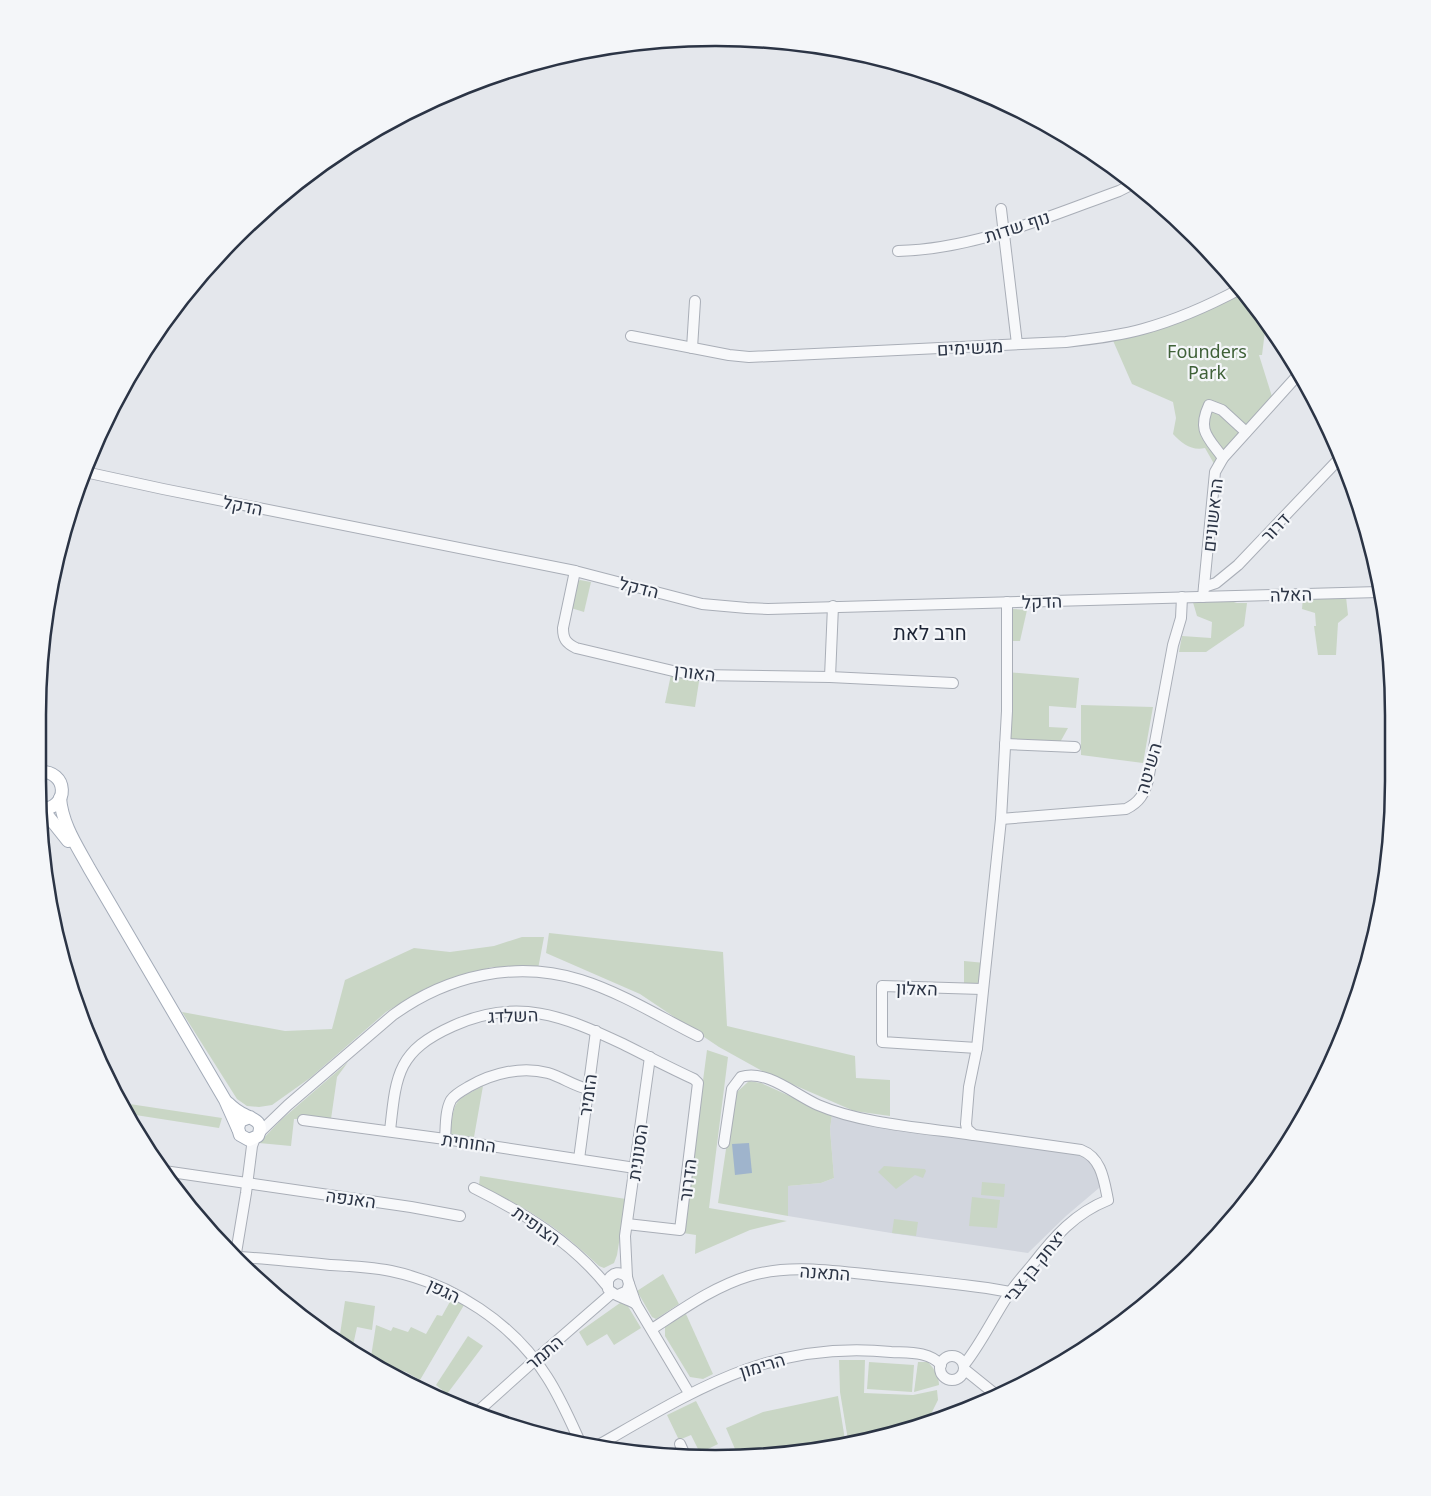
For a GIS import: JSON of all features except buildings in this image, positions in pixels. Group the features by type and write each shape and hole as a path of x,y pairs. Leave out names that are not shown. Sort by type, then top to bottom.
{"main road":[{"path":"46,771 50,772 59,780 62,786 60,798 66,824 89,868 225,1100 240,1133 248,1140 257,1135 260,1126 253,1118 234,1109 225,1100"},
{"path":"47,808 52,807 60,798"},
{"path":"48,816 89,868"},
{"path":"240,1133 240,1121 253,1118"}],"street":[{"name":"נוף שדות","path":"898,252 923,251 946,247 1004,232 1126,187"},
{"path":"1001,209 1017,344"},
{"name":"מגשימים","path":"631,336 730,355 778,357 1066,342 1144,329 1183,315 1233,291"},
{"path":"692,348 695,301"},
{"name":"הראשונים","path":"1204,592 1215,472 1246,432 1294,379"},
{"path":"1224,458 1204,431 1203,417 1209,405 1222,410 1246,432"},
{"name":"דרור","path":"1204,592 1238,566 1335,463"},
{"name":"הדקל","path":"92,474 163,490 575,571 717,606 768,608 1182,597 1204,592"},
{"name":"האורן","path":"575,571 563,628 563,637 568,644 576,648 698,675 830,677"},
{"name":"האלה","path":"1204,592 1373,592"},
{"name":"השיטה","path":"1001,819 1126,809 1140,800 1144,795 1148,780 1172,645 1181,618 1182,597"},
{"path":"974,1135 967,1129 966,1117 969,1087 977,1048 1001,819 1007,707 1007,602"},
{"path":"834,606 830,677 953,684"},
{"path":"1005,744 1076,747"},
{"path":"231,1242 252,1146 257,1135 288,1105 394,1014 428,992 488,974 537,972 561,975 581,980 619,996 698,1036"},
{"name":"האלון","path":"977,1048 882,1042 882,986 982,989"},
{"name":"השלדג","path":"390,1131 394,1096 400,1071 412,1052 421,1043 437,1034 465,1021 487,1014 541,1013 563,1018 596,1031 694,1079"},
{"name":"הזמיר","path":"579,1159 596,1031"},
{"name":"הסנונית","path":"612,1285 625,1247 650,1058"},
{"path":"445,1139 449,1107 454,1097 493,1075 506,1072 534,1071 558,1076 588,1090"},
{"path":"724,1142 732,1089 741,1077 754,1075 769,1079 836,1112 873,1120 974,1135"},
{"name":"הדרור","path":"627,1224 680,1230 699,1087 694,1079"},
{"path":"253,1118 288,1105"},
{"name":"החוחית","path":"303,1120 390,1131 635,1168"},
{"path":"237,1248 245,1182 244,1150 240,1133"},
{"name":"יצחק בן צבי","path":"962,1364 977,1348 1010,1292 1059,1232 1085,1211 1108,1200 1100,1168 1090,1153 1081,1150 974,1135"},
{"name":"האנפה","path":"174,1172 411,1207 460,1216"},
{"name":"הצופית","path":"474,1188 539,1224 612,1285"},
{"name":"הסנונית","path":"625,1247 628,1281"},
{"name":"הגפן","path":"246,1258 375,1269 421,1280 455,1294 482,1310 509,1332 535,1360 555,1390 577,1435"},
{"name":"התאנה","path":"652,1329 716,1289 750,1276 774,1271 818,1270 937,1282 1010,1292"},
{"path":"636,1304 612,1285 621,1273 628,1281 636,1304 689,1393"},
{"name":"התמר","path":"482,1407 535,1360 612,1285 627,1291 628,1281"},
{"name":"הרימון","path":"607,1441 711,1382 749,1367 802,1354 827,1351 882,1351 924,1355 934,1359 941,1366"},
{"path":"981,1384 944,1376 941,1366 948,1357 962,1364 981,1384 990,1391"},
{"path":"951,1379 959,1378 962,1364"},
{"path":"680,1444 682,1448"}],"shaded area":[{"path":"832,1115 846,1120 1058,1149 1084,1155 1094,1163 1100,1183 1099,1188 1066,1216 1028,1253 788,1216 788,1186 821,1183 834,1178 830,1129"}],"green space":[{"name":"Founders Park","path":"1233,292 1265,334 1262,355 1259,355 1274,403 1217,469 1205,448 1200,449 1188,446 1173,434 1176,418 1173,402 1132,384 1111,336 1153,329"},
{"path":"580,580 591,582 584,612 571,608 577,582"},
{"path":"1303,597 1346,597 1348,615 1338,623 1336,655 1318,655 1314,626 1316,626 1315,613 1302,609"},
{"path":"1192,599 1223,602 1224,599 1237,603 1247,603 1244,626 1206,652 1179,652 1182,636 1211,638 1212,622 1197,616"},
{"path":"1013,609 1027,610 1020,641 1013,641"},
{"path":"672,670 700,675 695,707 665,703"},
{"path":"1007,672 1079,678 1076,708 1049,706 1049,727 1068,728 1058,746 1005,744"},
{"path":"1081,705 1153,707 1143,763 1081,755"},
{"path":"549,933 723,952 727,1026 855,1056 856,1078 890,1080 890,1116 854,1111 764,1072 719,1047 640,994 546,953"},
{"path":"522,937 544,937 538,969 492,967 424,989 386,1012 310,1078 272,1105 247,1106 237,1099 182,1012 285,1031 332,1029 345,980 414,948 450,952 494,946"},
{"path":"964,961 985,963 982,989 964,989"},
{"path":"707,1050 728,1057 709,1208 787,1221 750,1230 695,1254 696,1235 683,1233"},
{"path":"348,1062 337,1077 331,1119 294,1119 291,1146 259,1143 281,1120"},
{"path":"749,1081 761,1083 832,1115 830,1129 834,1178 821,1183 788,1186 788,1216 718,1203 733,1102 737,1092"},
{"path":"483,1086 474,1137 450,1134 454,1108 457,1103 465,1095"},
{"path":"130,1104 222,1118 219,1128 136,1115"},
{"path":"884,1166 925,1169 926,1171 923,1178 915,1175 896,1189 878,1172"},
{"path":"480,1176 626,1199 614,1263 604,1268 599,1266 559,1231 520,1206 479,1185"},
{"path":"982,1182 1005,1184 1004,1197 981,1195"},
{"path":"972,1197 1000,1200 997,1228 969,1226"},
{"path":"894,1219 918,1222 916,1236 892,1233"},
{"path":"663,1274 679,1304 656,1319 652,1317 637,1291"},
{"path":"452,1298 464,1305 420,1380 371,1354 376,1325 391,1331 393,1327 408,1332 411,1327 426,1334 437,1315 442,1316"},
{"path":"345,1301 375,1306 372,1330 357,1327 354,1343 340,1334"},
{"path":"620,1303 626,1303 641,1328 614,1345 607,1334 587,1346 579,1332"},
{"path":"686,1314 713,1374 703,1379 690,1377 665,1336 665,1327"},
{"path":"468,1336 483,1346 447,1394 436,1385"},
{"path":"839,1360 865,1360 864,1393 913,1395 937,1390 938,1400 931,1414 889,1427 847,1437 840,1392"},
{"path":"869,1362 914,1365 912,1392 867,1389"},
{"path":"918,1362 928,1362 930,1364 937,1376 939,1385 914,1392"},
{"path":"838,1396 845,1437 803,1444 735,1449 726,1428 763,1412"},
{"path":"696,1401 718,1444 707,1450 698,1449 691,1435 679,1440 667,1415"}],"water":[{"path":"749,1143 752,1173 735,1175 732,1144"}],"district":[{"name":"חרב לאת","path":"930,632"}]}
